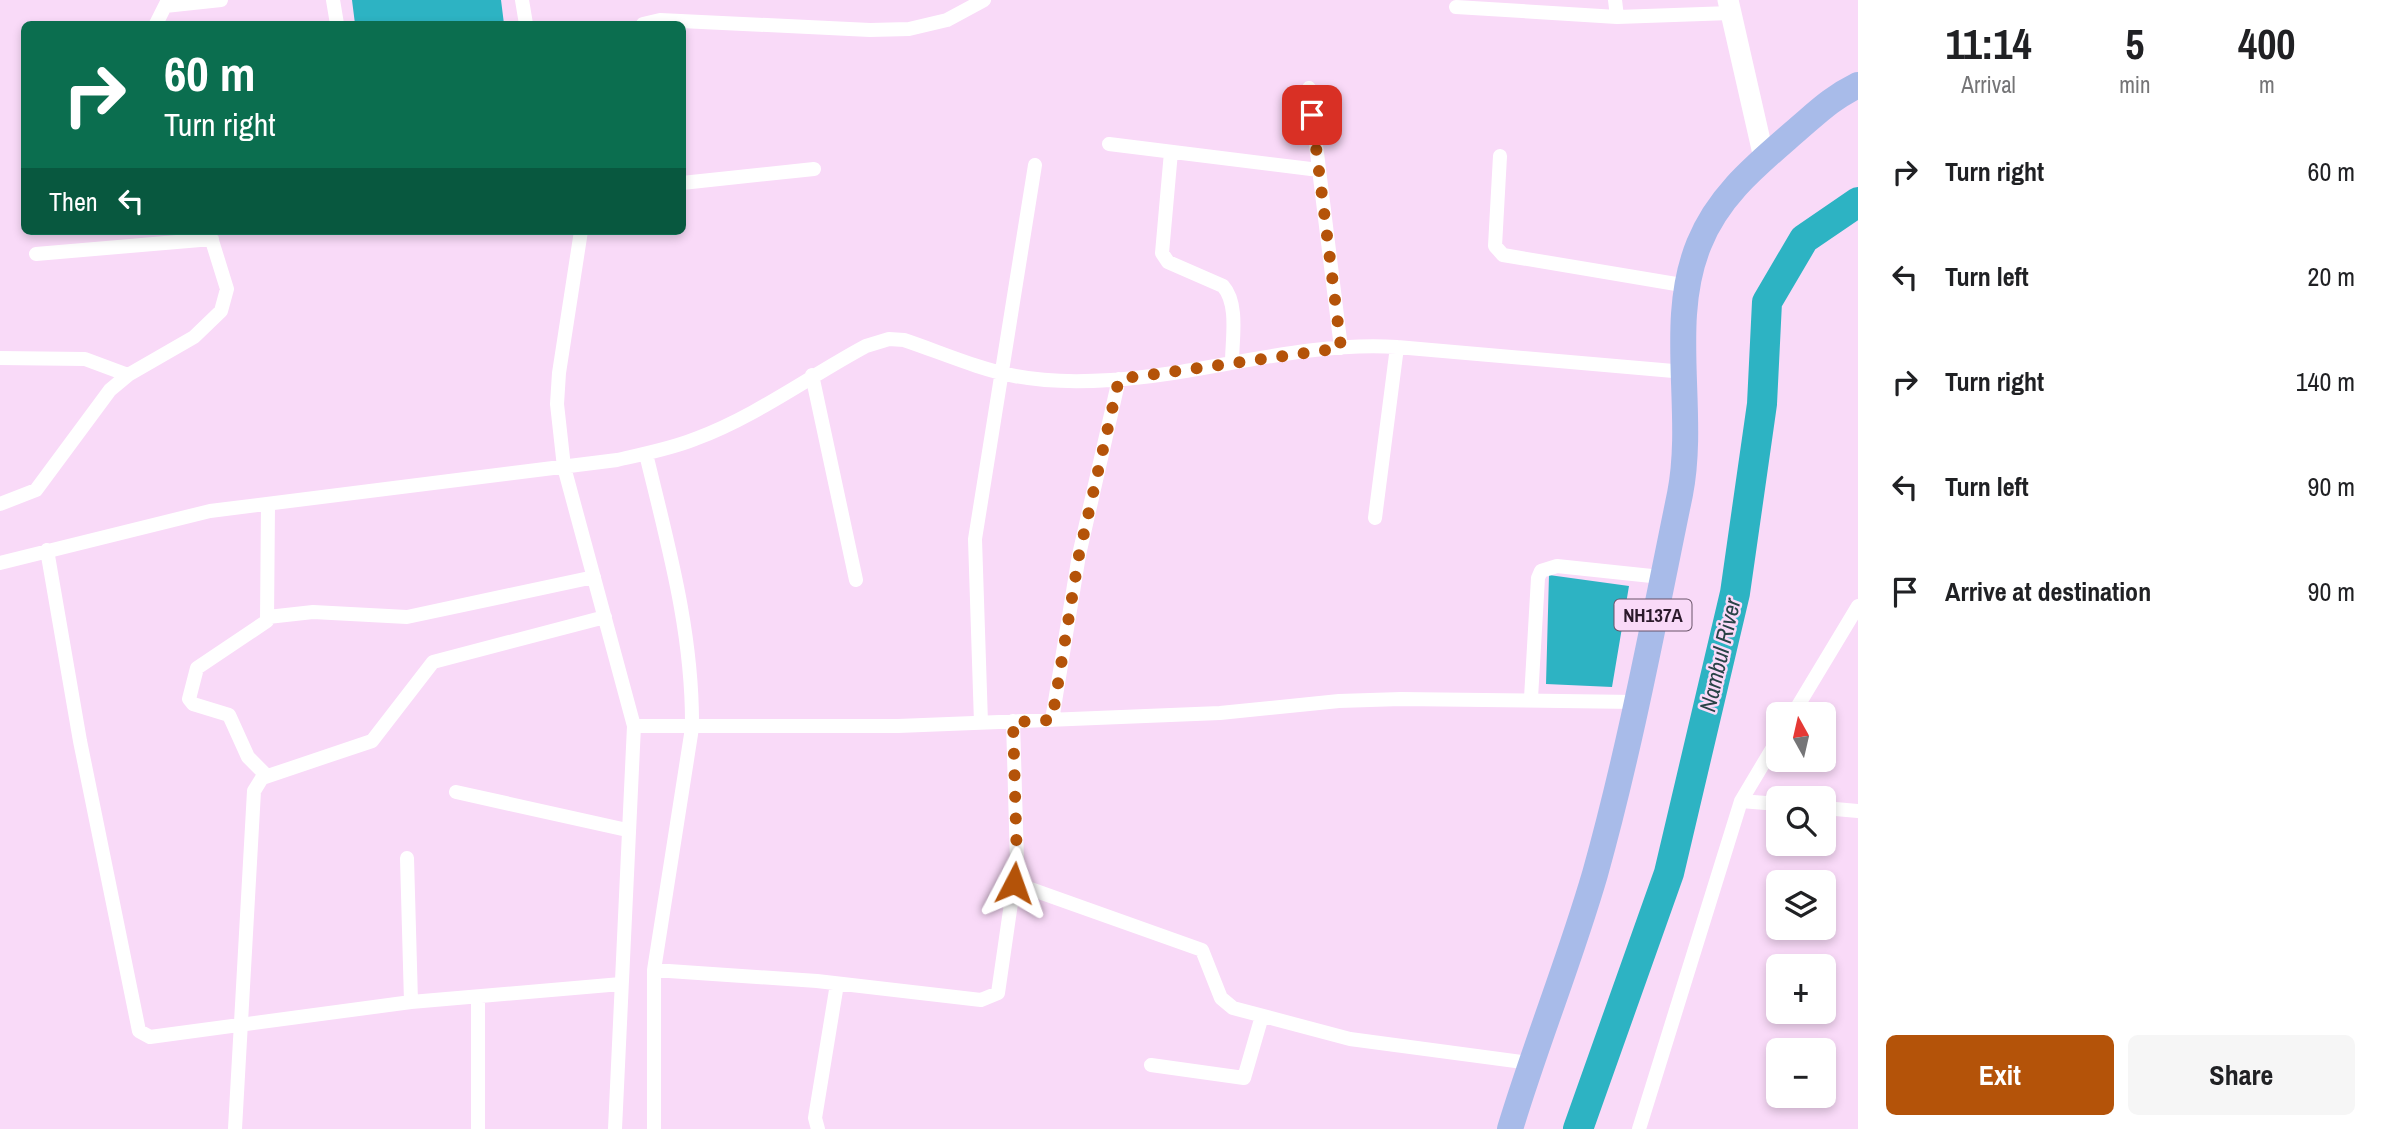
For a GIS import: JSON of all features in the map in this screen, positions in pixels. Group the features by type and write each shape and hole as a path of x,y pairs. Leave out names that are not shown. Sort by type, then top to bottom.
{"highway":[{"name":"NH137A","path":"1510,1129 1593,878 1636,702 1686,450 1688,286 1698,246 1712,215 1735,186 1830,99 1858,85"},
{"name":"NH137A","path":"1801,126 1858,102"}],"street":[{"path":"157,21 166,3 221,0"},
{"path":"332,0 336,21"},
{"path":"522,0 526,21"},
{"path":"686,21 870,30 909,29 947,20 984,0"},
{"path":"1615,0 1617,17"},
{"path":"1456,7 1617,17 1730,6 1764,158"},
{"path":"656,21 681,21"},
{"path":"1308,88 1341,348"},
{"path":"1109,144 1319,170"},
{"path":"1171,152 1162,253 1168,262 1227,291 1231,304 1232,362"},
{"path":"1500,156 1495,246 1503,255 1688,286"},
{"path":"981,723 975,539 1035,164"},
{"path":"686,183 814,169"},
{"path":"0,504 36,490 91,411 128,374 194,337 221,311 227,289 210,235 37,254"},
{"path":"580,235 559,373 557,404 564,467 634,726 615,1129"},
{"path":"0,563 168,519 646,454 695,439 734,421 866,346 889,339 904,340 1003,373 1060,380 1119,379 1341,348 1397,347 1685,372"},
{"path":"1375,519 1397,347"},
{"path":"0,358 71,357 92,360 128,374"},
{"path":"812,375 856,580"},
{"path":"1052,720 1079,555 1119,379"},
{"path":"646,454 688,639 692,727 654,970 654,1129"},
{"path":"267,775 248,757 229,715 193,704 189,699 197,668 264,624 268,618 268,505"},
{"path":"47,550 139,1031 150,1037 411,1002 621,985"},
{"path":"1531,698 1538,578 1541,571 1557,566 1661,577"},
{"path":"268,618 313,612 407,617 594,577"},
{"path":"1800,702 1858,606"},
{"path":"235,1129 254,791 267,775 372,741 433,662 605,617"},
{"path":"634,726 1013,722 1220,713 1339,701 1531,698 1636,702"},
{"path":"654,970 837,984 981,1000 989,998 1001,987 1017,862 1013,722"},
{"path":"1639,1129 1741,801 1766,759"},
{"path":"456,792 627,830"},
{"path":"1741,801 1766,803"},
{"path":"1836,809 1858,811"},
{"path":"407,858 411,1002"},
{"path":"1014,883 1202,950 1223,1002 1262,1016 1350,1039 1531,1063"},
{"path":"818,1129 815,1118 837,984"},
{"path":"478,998 478,1129"},
{"path":"1151,1065 1244,1078 1262,1016"}],"water":[{"path":"352,0 501,0 504,21 355,21"},
{"path":"1549,575 1629,586 1612,687 1546,684"}],"waterway":[{"name":"Nambul River","path":"1578,1129 1669,873 1735,593 1762,404 1767,302 1804,239 1858,202"}],"route":[{"path":"1014,883 1017,862 1013,722 1052,720 1079,555 1119,379 1341,348 1312,115"}]}
